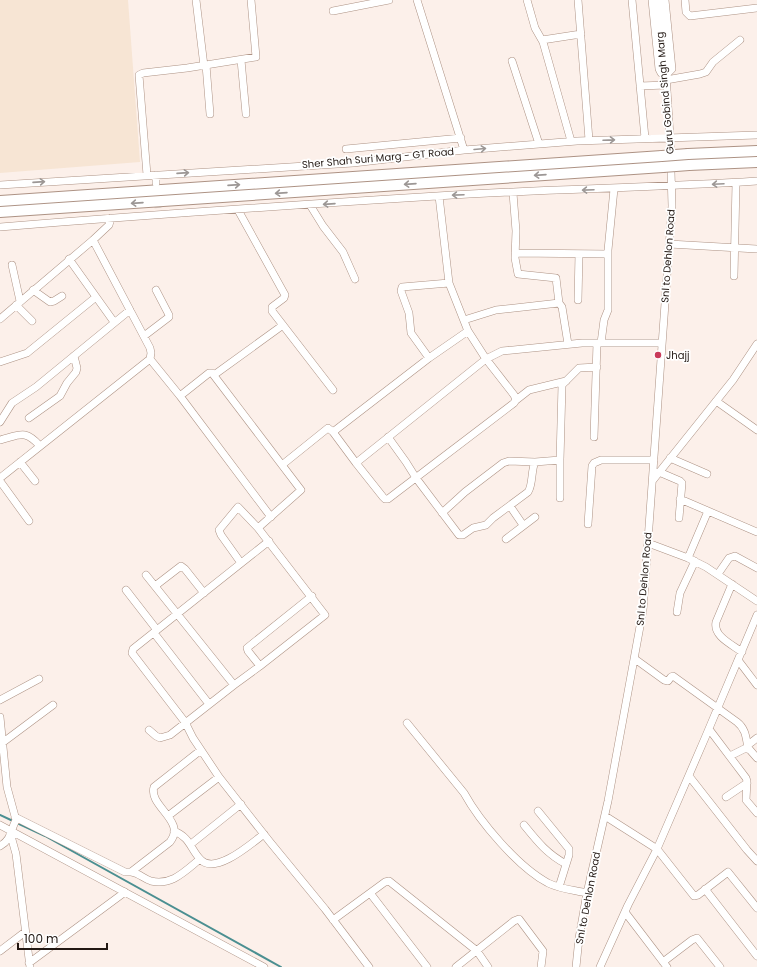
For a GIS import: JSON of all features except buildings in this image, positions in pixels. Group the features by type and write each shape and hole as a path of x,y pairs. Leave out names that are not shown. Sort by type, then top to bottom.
{"highway":[{"name":"Sher Shah Suri Marg - GT Road","path":"0,201 688,154 757,151"},
{"path":"0,212 689,165 757,162"}],"street":[{"path":"196,0 210,114"},
{"path":"147,175 139,75 143,73 242,60 257,56 252,0"},
{"path":"333,11 389,0"},
{"path":"417,0 464,150"},
{"path":"527,0 535,28 542,40 571,141"},
{"path":"578,0 589,140"},
{"path":"632,0 645,138"},
{"path":"652,0 659,69 666,77"},
{"name":"Guru Gobind Singh Marg","path":"658,0 666,77 672,186"},
{"path":"665,0 672,69 666,77"},
{"path":"685,0 686,12 690,16 757,8"},
{"path":"542,40 581,34"},
{"path":"640,86 666,77 703,73 713,62 740,40"},
{"path":"242,60 246,114"},
{"path":"512,61 539,144"},
{"name":"Sher Shah Suri Marg - GT Road","path":"0,185 353,163 464,150 571,141 757,135"},
{"path":"346,150 461,138"},
{"path":"156,175 156,183"},
{"path":"0,227 439,196 614,189 757,181"},
{"path":"734,276 736,182"},
{"name":"Snl to Dehlon Road","path":"576,967 579,938 587,893 605,816 635,659 642,614 653,480 672,186"},
{"path":"594,437 599,343 604,320 608,310 608,254 614,189"},
{"path":"513,193 516,231 515,253 518,274 556,278 559,303 562,307 568,344"},
{"path":"439,196 449,283 468,331 486,359 514,395 515,401"},
{"path":"310,205 323,226 343,252 355,279"},
{"path":"158,208 158,216"},
{"path":"238,210 285,295 284,298 271,308 272,311 333,390"},
{"path":"0,319 109,225 111,218"},
{"path":"92,240 144,336 150,350 150,359 180,396 271,517"},
{"path":"669,244 757,249"},
{"path":"515,253 608,254"},
{"path":"578,300 579,254"},
{"path":"69,259 114,322"},
{"path":"12,265 18,303 32,321"},
{"path":"429,358 411,333 409,313 401,288 405,286 449,283"},
{"path":"33,290 50,302 62,296"},
{"path":"144,336 169,317 169,314 156,290"},
{"path":"0,362 27,353 96,296"},
{"path":"464,320 496,310 559,303"},
{"path":"0,422 12,403 74,356 130,310"},
{"path":"214,375 283,326"},
{"path":"333,432 429,358 468,331"},
{"path":"356,463 486,359 502,351 568,344 662,343"},
{"path":"653,480 756,349"},
{"path":"29,418 60,396 67,383 76,372 74,356"},
{"path":"29,521 0,479 150,359"},
{"path":"560,498 562,386 580,368 597,367"},
{"path":"180,396 212,373 301,490 258,528"},
{"path":"282,465 329,428 385,499 390,498 529,390 566,381"},
{"path":"716,401 757,430"},
{"path":"0,440 26,435 33,438 40,446"},
{"path":"388,437 416,478 459,535 462,535 473,528 485,526 529,490 535,462"},
{"path":"670,458 707,474"},
{"path":"442,512 503,463 560,460"},
{"path":"588,524 592,466 594,463 602,460 654,460"},
{"path":"20,462 35,481"},
{"path":"659,472 681,482 679,518"},
{"path":"680,499 757,532"},
{"path":"510,506 523,525"},
{"path":"149,730 156,736 163,738 173,733 185,722 325,615 269,541 238,507 219,528 219,531 241,562"},
{"path":"677,612 680,593 708,511"},
{"path":"506,539 535,517"},
{"path":"269,541 155,631 133,649 132,653 185,722 200,750 219,777 369,967"},
{"path":"648,543 692,560 718,574 757,602"},
{"path":"718,574 729,558 734,556 757,568"},
{"path":"155,586 181,566 204,593"},
{"path":"146,575 234,685"},
{"path":"732,584 715,627 718,634 742,652"},
{"path":"126,590 209,704"},
{"path":"260,666 247,648 312,596"},
{"path":"600,967 624,912 657,850 757,616"},
{"path":"635,659 664,680 668,681 673,676 741,725 745,733 748,746 757,758"},
{"path":"738,660 757,685"},
{"path":"0,700 38,679"},
{"path":"2,743 53,705"},
{"path":"0,718 7,787 15,819 6,842 0,846"},
{"path":"407,723 460,788 468,802 502,845 516,859 542,879 559,887 587,893"},
{"path":"709,729 744,774 747,783 746,800 757,813"},
{"path":"730,756 748,746 757,738"},
{"path":"131,872 170,842 174,835 174,831 168,816 155,798 153,788 200,750"},
{"path":"689,776 757,861"},
{"path":"168,816 219,777"},
{"path":"726,797 747,783"},
{"path":"191,844 241,804"},
{"path":"538,811 569,849 569,854 559,887"},
{"path":"605,816 657,850 693,895 696,896 728,872 757,908"},
{"path":"15,819 125,872 136,873 151,881 171,880 177,878 200,860"},
{"path":"0,825 264,967"},
{"path":"524,825 547,852 566,864"},
{"path":"174,831 184,836 191,844 200,860 209,864 231,858 264,834"},
{"path":"11,832 16,854 30,965 125,892"},
{"path":"333,920 385,882 389,881 477,951 488,967"},
{"path":"705,889 757,956"},
{"path":"370,893 427,967"},
{"path":"624,912 665,965 692,940 697,938 720,967"},
{"path":"456,967 514,921 519,919 543,951 541,967"},
{"path":"1,948 25,932"}],"shaded area":[{"path":"0,0 128,0 140,162 0,173"}],"waterway":[{"path":"0,815 13,821"},
{"path":"17,823 45,836 281,967"}],"tunnel":[{"path":"156,186 158,208"}],"place":[{"name":"Jhajj","path":"658,355"}]}
